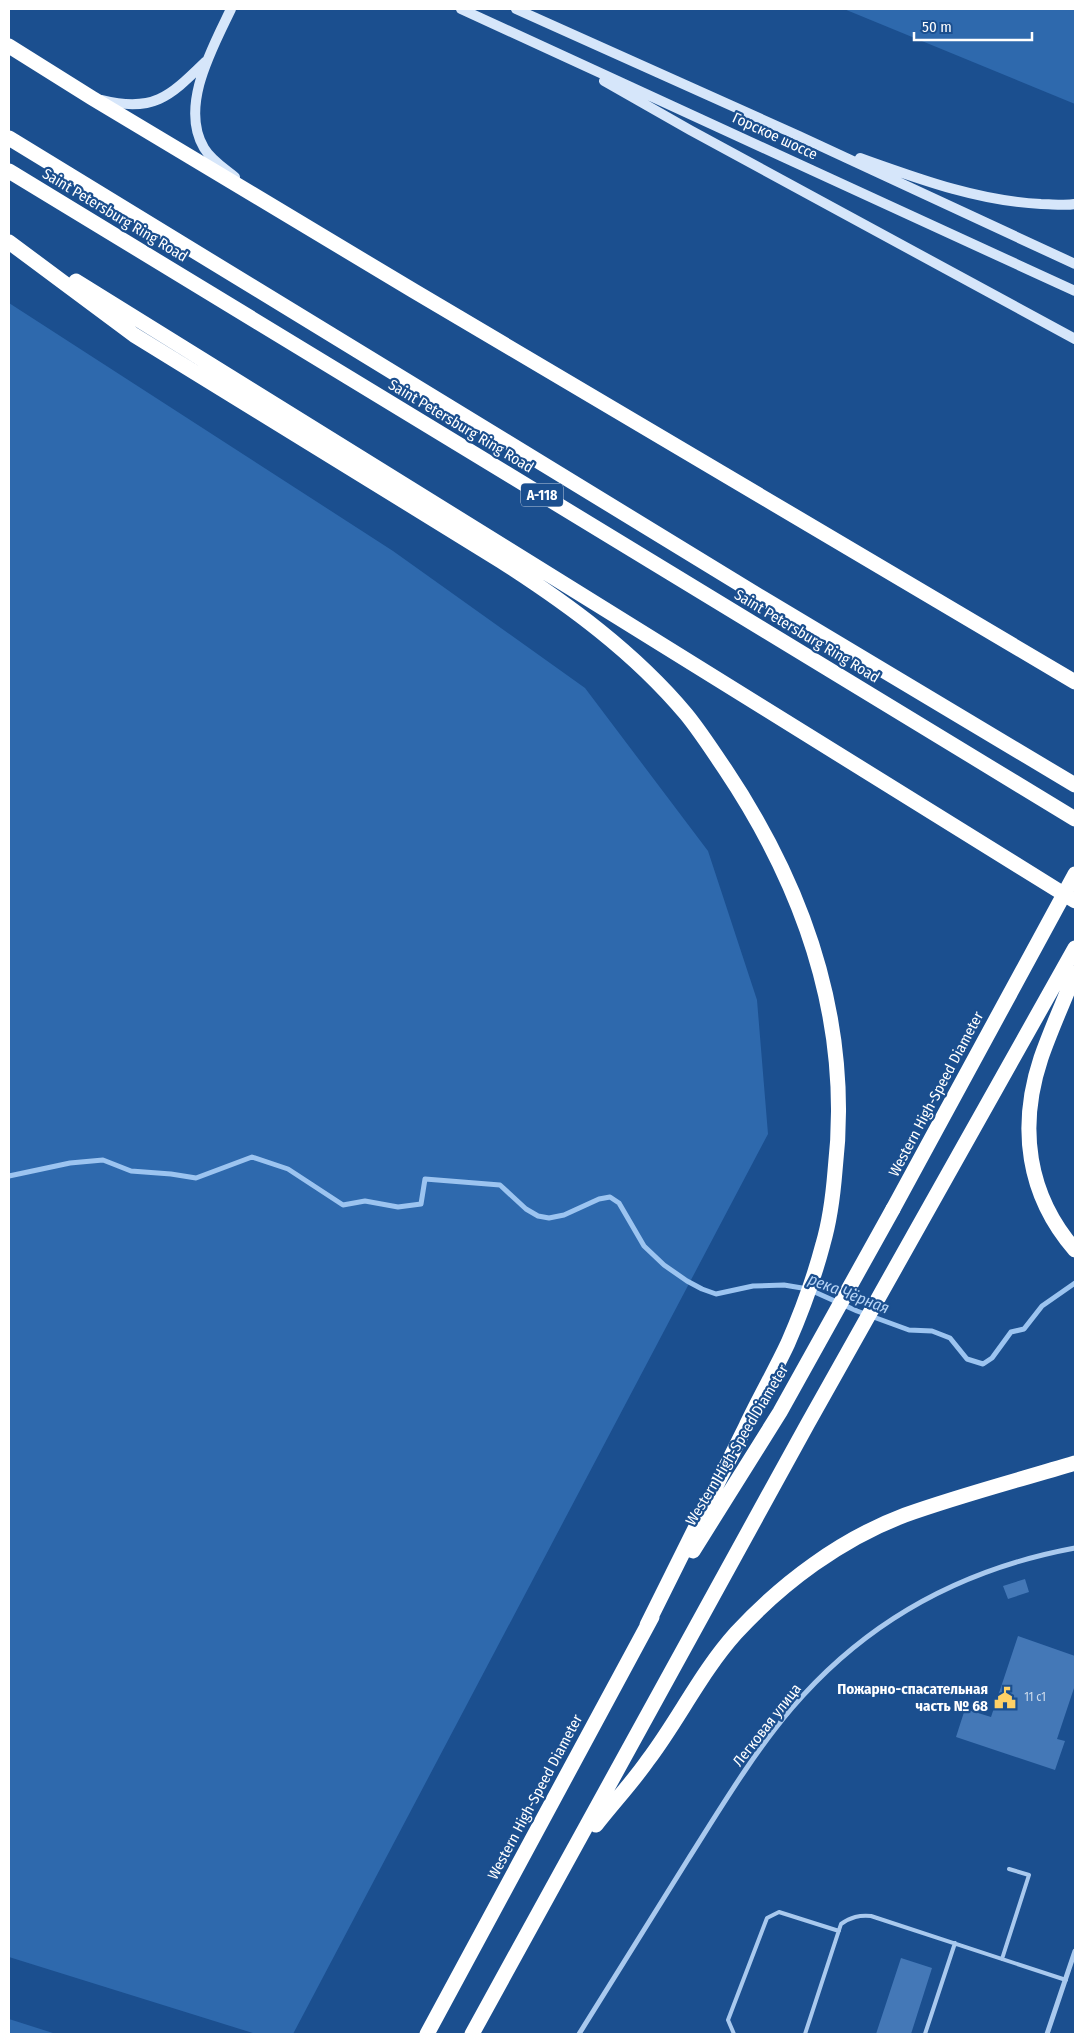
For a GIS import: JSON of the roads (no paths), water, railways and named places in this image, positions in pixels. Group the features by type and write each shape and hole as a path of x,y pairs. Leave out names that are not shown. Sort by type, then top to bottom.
{"highway":[{"path":"9,46 92,98 1075,682"},
{"name":"Saint Petersburg Ring Road","path":"9,138 761,597 1075,785"},
{"name":"Saint Petersburg Ring Road","path":"9,171 1075,819"},
{"path":"9,241 1075,901"},
{"path":"9,241 134,336 501,561 544,589 598,630 661,687 686,714 705,739 756,818 797,904 815,949 827,999 838,1072 840,1133 831,1206 824,1243 787,1344 647,1625"},
{"name":"Western High-Speed Diameter","path":"428,2034 647,1625 780,1412 893,1210 1075,874"},
{"path":"472,2034 807,1425 1075,948"},
{"path":"1075,973 1041,1058 1029,1114 1029,1128 1030,1153 1037,1186 1048,1212 1075,1250"},
{"path":"571,1855 648,1760 721,1652 770,1598 802,1573 827,1555 863,1535 904,1516 1075,1463"}],"main road":[{"path":"231,9 206,62 197,96 195,124 204,147 216,161 261,198"},
{"name":"Горское шоссе","path":"461,9 1075,292"},
{"name":"Горское шоссе","path":"516,9 799,136 1075,264"},
{"path":"553,52 690,130 1075,339"},
{"path":"92,98 121,105 143,105 163,98 179,87 206,62"},
{"path":"799,136 937,185 983,196 1026,203 1075,204"}],"street":[{"name":"Легковая улица","path":"580,2034 723,1804 767,1740 817,1681 877,1629 916,1604 970,1577 1027,1558 1075,1548"},
{"path":"1047,2034 1075,1951"}],"lane":[{"path":"1002,1959 1029,1876 1009,1869"},
{"path":"734,2034 728,2020 767,1918 779,1912 839,1931"},
{"path":"805,2034 842,1924 850,1918 860,1915 871,1916 1066,1980"},
{"path":"925,2034 955,1943"}],"waterway":[{"name":"река Чёрная","path":"9,1176 70,1163 103,1160 131,1171 196,1178 252,1157 288,1169 343,1205 365,1201 398,1207 421,1204 425,1179 500,1185 526,1209 538,1216 549,1218 564,1215 599,1199 610,1197 619,1203 644,1246 664,1265 702,1289 716,1294 753,1286 784,1285 808,1289 857,1311 909,1330 932,1331 950,1338 967,1359 983,1364 992,1358 1011,1332 1024,1329 1042,1306 1075,1283"}],"place":[{"name":"Пожарно-спасательная часть № 68","path":"1005,1698"}]}
